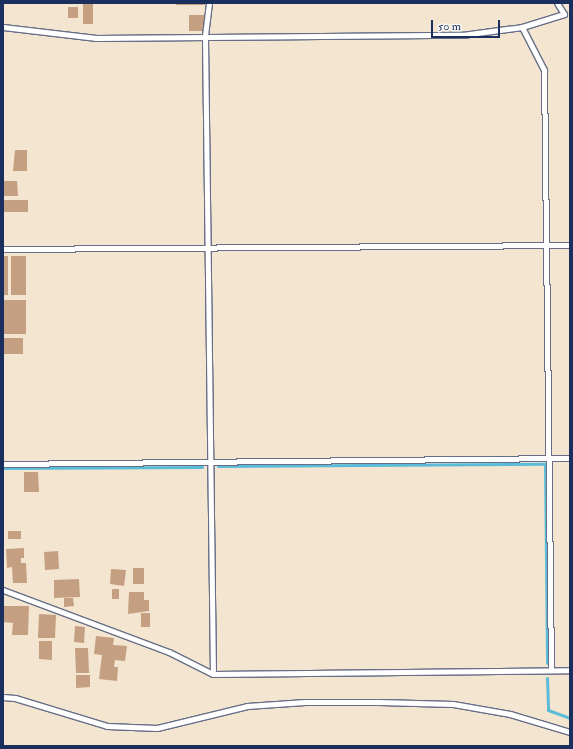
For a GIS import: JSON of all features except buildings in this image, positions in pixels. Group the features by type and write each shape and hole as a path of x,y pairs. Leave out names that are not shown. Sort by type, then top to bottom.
{"lane":[{"path":"209,3 205,38 213,674"},
{"path":"3,27 96,38 462,35 522,27 564,14 557,3"},
{"path":"522,27 544,70 551,670"},
{"path":"3,249 570,245"},
{"path":"3,464 570,458"},
{"path":"3,590 169,652 213,674 570,670"},
{"path":"3,697 15,698 107,726 157,728 248,706 305,702 379,702 453,704 510,714 570,732"}],"waterway":[{"path":"218,466 545,464 547,663"},
{"path":"3,468 202,467"},
{"path":"547,678 548,710 570,718"}]}
